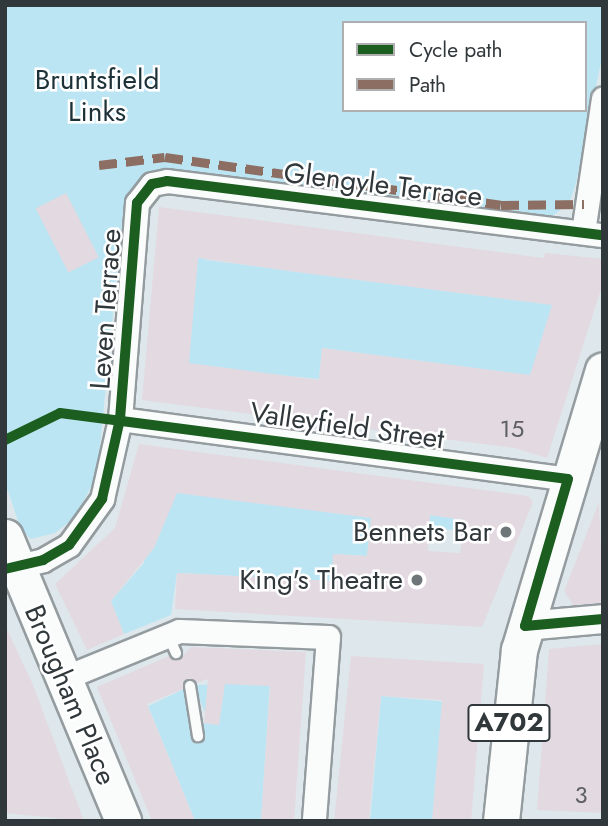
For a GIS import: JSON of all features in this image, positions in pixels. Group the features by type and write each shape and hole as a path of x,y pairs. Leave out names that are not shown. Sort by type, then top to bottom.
{"main road":[{"name":"A702","path":"501,821 525,626 603,370"},
{"name":"Brougham Place","path":"5,537 11,569 64,678 123,821"}],"street":[{"path":"593,234 603,98"},
{"name":"Glengyle Terrace","path":"158,181 593,234"},
{"name":"Leven Terrace","path":"11,569 56,555 88,526 110,478 120,419 137,203 158,181"},
{"name":"Valleyfield Street","path":"120,419 568,479"},
{"path":"525,626 603,620"},
{"path":"64,678 172,644 203,630 328,637 314,821"}],"lane":[{"path":"190,686 198,736"}],"green space":[{"name":"Bruntsfield Links","path":"5,5 603,5 603,53 576,183 570,201 553,216 289,184 135,191 124,204 97,476 75,517 55,533 31,539 21,530 5,482"},
{"path":"198,250 207,260 530,302 561,296 534,376 322,348 319,379 186,366"},
{"path":"177,490 386,520 387,510 454,518 453,530 409,528 404,540 369,537 367,556 334,554 332,581 177,573 171,615 124,634 106,591 116,595 143,564"},
{"path":"270,682 261,821 195,821 148,706 186,688 192,742 201,743 203,723 219,725 220,713 204,711 194,685"},
{"path":"381,696 446,702 435,821 370,821"}],"building":[{"path":"66,193 99,257 68,273 36,208"},
{"path":"159,207 544,258 545,253 603,259 603,283 547,458 514,448 142,400","holes":["198,258 552,305 530,375 322,348 319,380 189,363"]},
{"path":"139,444 528,496 533,502 482,627 175,609 177,573 332,581 333,554 367,556 371,518 177,493 154,548 111,601 124,634 87,650 55,584 115,528","holes":["430,515 465,520 460,553 428,551"]},
{"path":"599,502 603,603 573,605 564,591"},
{"path":"6,627 33,685 84,821 5,813"},
{"path":"603,644 603,813 537,810 549,649"},
{"path":"191,647 306,652 294,821 261,821 270,686 225,684 219,725 204,723 208,679 197,683 189,678 183,689 147,704 195,821 152,821 97,687 169,656 179,660"},
{"path":"351,656 484,664 471,821 432,821 442,700 381,696 369,821 334,821"}],"marked path":[{"path":"99,165 165,157 501,205 584,204"}],"cycle path":[{"path":"5,569 43,560 69,545 102,499 120,419 137,203 152,184 167,181 603,235"},
{"path":"5,440 60,413 568,479 525,626 603,619"}],"place":[{"name":"Bennets Bar","path":"506,532"},
{"name":"King's Theatre","path":"417,580"}]}
